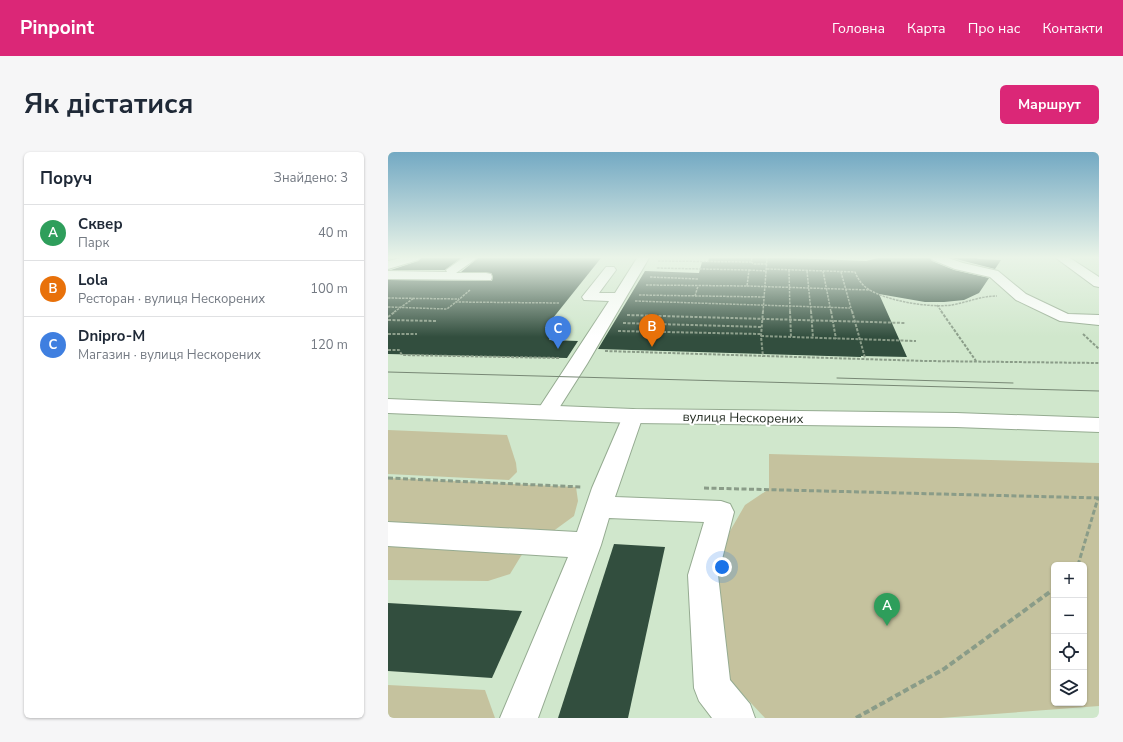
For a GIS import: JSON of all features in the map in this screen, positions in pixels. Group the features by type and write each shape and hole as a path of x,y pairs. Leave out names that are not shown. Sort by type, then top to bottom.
{"main road":[{"path":"600,284 590,297 622,292"},
{"path":"1006,284 1021,297 1065,318 1099,320"},
{"path":"547,411 622,292"},
{"name":"вулиця Нескорених","path":"388,406 547,411 633,416 956,420 1099,425"},
{"path":"519,718 588,545 602,497 633,416"},
{"path":"602,497 721,512 704,575 704,582 712,688 736,718"},
{"path":"388,534 588,545"}],"path":[{"path":"388,307 447,308 478,284"},
{"path":"622,292 632,284"},
{"path":"622,292 666,284"},
{"path":"622,292 666,284"},
{"path":"789,284 791,337"},
{"path":"808,284 812,338"},
{"path":"825,284 836,339"},
{"path":"843,284 865,358"},
{"path":"864,284 872,290 894,298 937,305 960,303 982,296 1021,297"},
{"path":"622,292 698,286 872,290"},
{"path":"695,296 698,286"},
{"path":"762,357 761,335 765,287"},
{"path":"622,292 695,296 765,297"},
{"path":"622,292 764,305 850,308"},
{"path":"622,292 763,318 905,323"},
{"path":"622,292 762,327"},
{"path":"622,292 761,335 916,342"},
{"path":"388,298 459,299"},
{"path":"388,316 414,298"},
{"path":"456,302 559,303"},
{"path":"937,305 976,362"},
{"path":"388,320 436,321"},
{"path":"388,334 417,334"},
{"path":"388,350 399,350 402,355 569,359 578,364 602,351 762,357 1099,363"},
{"path":"388,478 602,497"},
{"path":"697,488 1098,498 1079,562"},
{"path":"856,718 944,669 1051,591"}],"shaded area":[{"path":"388,430 507,435 516,463 517,472 509,480 388,474"},
{"path":"769,454 1099,463 1099,706 941,718 765,718 723,673 716,579 726,538 745,505 769,489"},
{"path":"388,478 576,487 578,501 574,516 552,532 534,542 521,556 510,574 488,581 388,580"},
{"path":"388,685 485,690 495,718 388,718"}],"building":[{"path":"388,284 580,284 545,328 558,328 549,340 578,341 567,358 388,354"},
{"path":"637,284 985,284 979,293 964,300 944,302 925,302 879,294 907,357 598,349"},
{"path":"614,544 665,547 628,718 558,718"},
{"path":"388,603 522,611 492,678 388,671"}],"tram line":[{"path":"388,372 1099,391"},
{"path":"837,378 1013,383"}],"place":[{"name":"Lola","path":"652,347"},
{"name":"Dnipro-M","path":"558,349"},
{"name":"Сквер","path":"887,626"}]}
